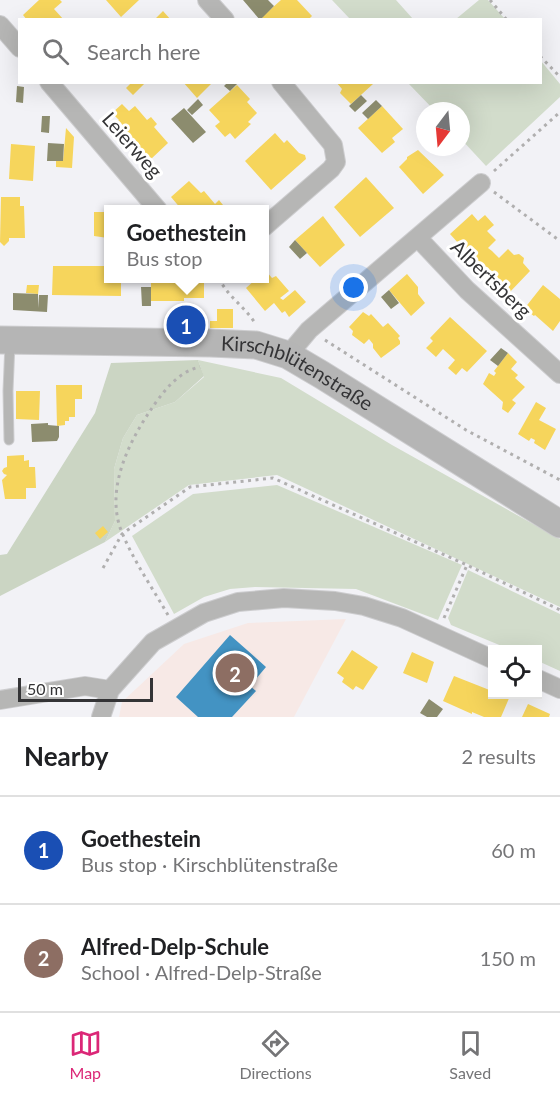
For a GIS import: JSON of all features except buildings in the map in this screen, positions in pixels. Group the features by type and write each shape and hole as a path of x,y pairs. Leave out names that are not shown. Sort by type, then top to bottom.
{"main road":[{"name":"Kirschblütenstraße","path":"5,340 256,345 288,355 560,524"}],"street":[{"path":"207,0 223,18"},
{"path":"0,25 18,46"},
{"name":"Leierweg","path":"51,84 154,205"},
{"path":"269,223 331,169 336,162 333,145 283,84"},
{"path":"288,355 309,330 481,183"},
{"name":"Albertsberg","path":"418,238 467,290 560,374"},
{"path":"101,717 110,690 153,642 204,613 238,602 284,598 334,601 364,606 402,618 488,657"},
{"path":"542,681 560,689"},
{"path":"0,700 85,686 110,690"}],"lane":[{"path":"5,340 9,440"}],"path":[{"path":"490,0 505,18"},
{"path":"542,58 560,77"},
{"path":"560,112 481,183 560,240"},
{"path":"221,283 250,315 257,327 256,345"},
{"path":"309,330 466,430 560,480"},
{"path":"175,628 122,534 117,519 116,501 119,475 125,452 154,404 180,375 191,369 210,364 210,343"},
{"path":"103,568 122,534 190,487 273,478 560,610"},
{"path":"437,633 466,565"}],"shaded area":[{"path":"346,619 294,717 119,717 122,702 184,644 248,623"}],"green space":[{"path":"332,0 396,0 412,18 349,18"},
{"path":"479,0 488,0 504,18 457,18"},
{"path":"542,62 560,84 560,97 486,166 470,149 470,102 426,102 409,84 542,84"},
{"path":"198,360 281,378 392,445 560,539 560,607 277,475 189,485 105,542 115,521 114,469 123,438 137,415 175,402 204,377"},
{"path":"198,360 204,376 175,402 137,415 123,438 114,469 115,521 105,542 0,596 0,555 7,554 95,413 111,363"},
{"path":"277,485 462,565 438,620 356,589 255,587 230,589 204,597 174,614 132,536 193,494"},
{"path":"468,570 560,614 560,671 542,663 542,645 499,645 451,625 448,618"}],"place":[{"name":"Goethestein","path":"186,325"},
{"name":"Alfred-Delp-Schule","path":"235,673"}]}
